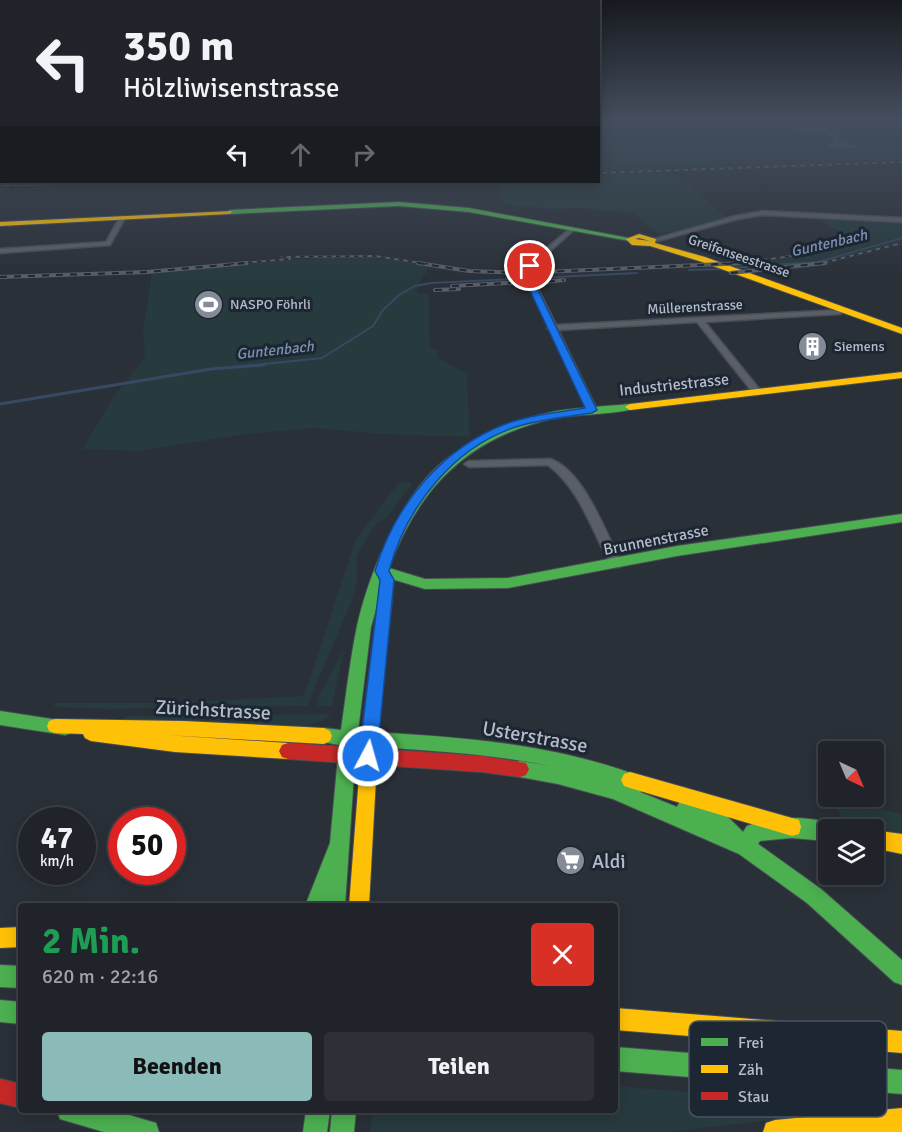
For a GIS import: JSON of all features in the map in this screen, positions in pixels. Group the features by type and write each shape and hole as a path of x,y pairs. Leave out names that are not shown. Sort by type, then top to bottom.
{"main road":[{"path":"0,224 399,204 469,210 572,229"},
{"name":"Greifenseestrasse","path":"572,229 630,239 635,243 652,240 902,333"},
{"name":"Greifenseestrasse","path":"815,300 840,312 902,333"},
{"path":"840,312 856,314"},
{"name":"Industriestrasse","path":"337,848 345,755 366,619 387,554 409,510 439,470 459,452 484,436 514,424 543,417 902,375"},
{"name":"Brunnenstrasse","path":"382,571 416,583 480,584 532,580 717,545 902,518"},
{"name":"Industriestrasse","path":"359,903 368,756 387,580 382,571"},
{"name":"Brunnenstrasse","path":"384,599 416,583"},
{"name":"Zürichstrasse","path":"0,718 116,738 368,756"},
{"name":"Zürichstrasse","path":"55,726 124,725 301,733 370,740"},
{"name":"Usterstrasse","path":"370,740 538,753 567,759 630,780 720,823 745,847 814,896 902,974"},
{"name":"Usterstrasse","path":"368,756 509,766 563,776 634,798 712,836 745,847"},
{"path":"630,780 792,827 818,831"},
{"path":"745,847 752,835 758,832 792,827"},
{"path":"884,841 902,844"},
{"path":"316,903 337,848"},
{"path":"334,903 337,848"},
{"path":"0,938 18,937"},
{"path":"0,976 18,977"},
{"path":"0,1011 18,1013"},
{"path":"618,1019 689,1025"},
{"path":"887,1041 902,1042"},
{"path":"618,1059 689,1065"},
{"path":"887,1081 902,1082"},
{"path":"0,1092 18,1095"},
{"path":"80,1113 147,1132"},
{"path":"315,1132 318,1113"},
{"path":"342,1132 344,1113"},
{"path":"775,1132 902,1120"}],"street":[{"path":"652,240 737,217 763,213 902,220"},
{"path":"0,251 108,244 122,218"},
{"path":"572,229 533,262 528,268 529,278 592,410"},
{"name":"Müllerenstrasse","path":"551,328 840,312"},
{"name":"Industriestrasse","path":"699,320 757,392"},
{"path":"469,464 550,462 561,468 573,484 616,564"}],"green space":[{"path":"670,173 684,180 727,218 683,231 658,234 633,213 582,208 550,209 505,204 495,183 600,183 600,175"},
{"path":"819,220 902,222 902,241 837,260 791,269 768,271 725,264 813,253 849,244 837,231"},
{"path":"341,256 409,261 427,266 417,292 429,295 430,349 437,349 438,358 467,374 470,437 383,434 315,428 246,434 139,451 83,449 112,399 145,357 143,330 152,273"},
{"path":"399,482 413,483 386,518 375,525 356,557 358,577 353,598 307,706 106,709 53,707 56,703 163,703 304,696 356,539"},
{"path":"345,646 332,706 318,706 317,700"},
{"path":"331,714 323,721 300,727 124,719 126,716"},
{"path":"835,807 874,807 902,814 902,833 884,830 884,819 844,819"},
{"path":"618,1086 689,1092 689,1117 800,1117 667,1132 370,1132 372,1113 618,1113"}],"waterway":[{"name":"Guntenbach","path":"783,264 818,262 902,238"},
{"name":"Guntenbach","path":"731,268 805,263"},
{"name":"Guntenbach","path":"689,270 724,269"},
{"name":"Guntenbach","path":"244,366 322,358 373,326 383,310 399,295 415,286 431,283 637,273"},
{"name":"Guntenbach","path":"0,404 211,369 264,365"}],"railway":[{"path":"0,185 127,183"},
{"path":"713,264 787,257 859,242"},
{"path":"821,263 902,243"},
{"path":"282,257 375,256 428,264"},
{"path":"230,264 290,259"},
{"path":"0,277 147,272 247,263"},
{"path":"418,263 469,271 522,273 745,263"},
{"path":"731,273 821,263"},
{"path":"534,283 564,280"},
{"path":"452,286 542,281"},
{"path":"435,290 459,289"}],"traffic: fast":[{"path":"230,212 399,204 469,210 630,239"},
{"path":"335,903 344,770 364,627 372,594 392,541 405,517 435,476 452,460 493,434 543,417 630,407"},
{"path":"382,571 425,584 508,583 677,551 902,518"},
{"path":"0,718 65,728"},
{"path":"324,736 484,747 523,752 600,770 638,784"},
{"path":"520,769 558,775 613,791 650,804 739,845"},
{"path":"686,807 720,823 745,847 814,896 902,974"},
{"path":"745,847 754,833 763,831 791,828 818,831"},
{"path":"316,903 337,848"},
{"path":"0,976 18,977"},
{"path":"0,1011 18,1013"},
{"path":"618,1059 689,1065"},
{"path":"887,1081 902,1082"},
{"path":"80,1113 147,1132"},
{"path":"315,1132 318,1113"},
{"path":"342,1132 344,1113"}],"traffic: slow":[{"path":"0,224 230,212"},
{"path":"651,244 654,240 645,236 630,239 635,243 651,244 702,259 902,331"},
{"path":"630,407 902,375"},
{"path":"359,903 371,724"},
{"path":"55,726 183,728 324,736"},
{"path":"91,733 175,744 288,751"},
{"path":"630,780 792,827"},
{"path":"884,841 902,844"},
{"path":"0,938 18,937"},
{"path":"618,1019 689,1025"},
{"path":"887,1041 902,1042"},
{"path":"775,1132 902,1120"}],"traffic: jam":[{"path":"371,724 387,580 384,574"},
{"path":"288,751 482,764 520,769"},
{"path":"0,1091 18,1095"}],"place":[{"name":"NASPO Föhrli","path":"209,304"},
{"name":"Siemens","path":"813,346"},
{"name":"Aldi","path":"571,861"}],"route":[{"path":"368,756 387,580 382,571 394,538 409,510 439,470 459,452 476,441 514,424 592,410 530,282 528,275 530,266"}]}
